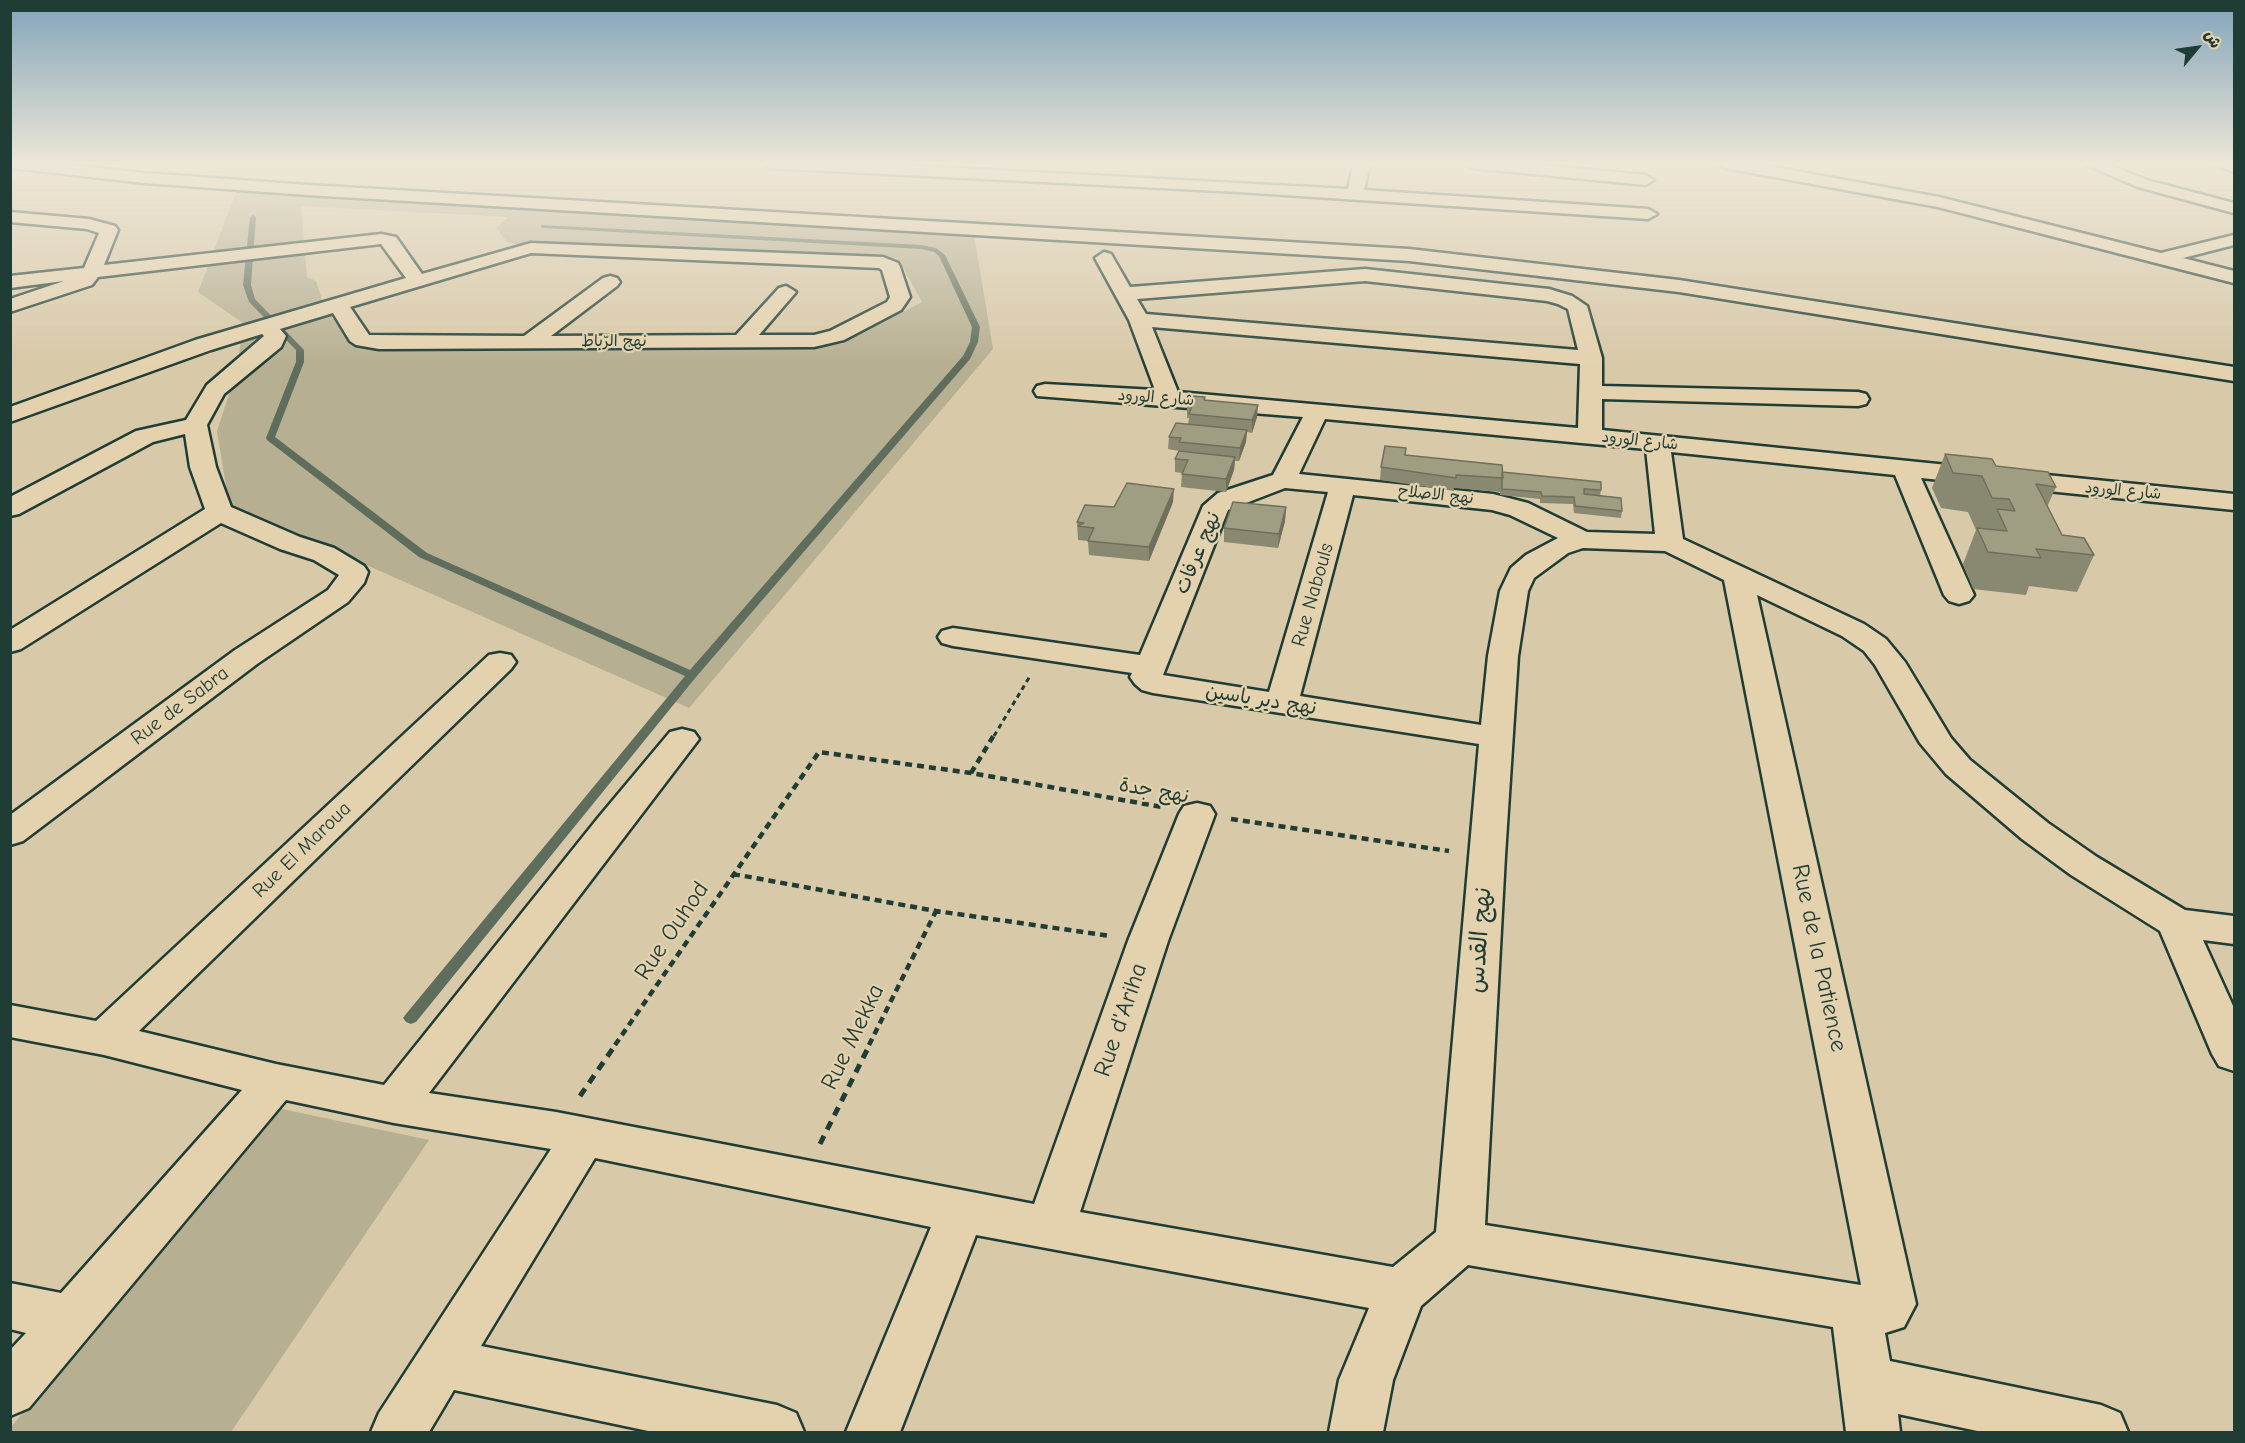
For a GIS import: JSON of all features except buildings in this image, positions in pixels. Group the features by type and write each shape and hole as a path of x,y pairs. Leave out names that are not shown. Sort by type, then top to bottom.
{"main road":[{"path":"10,306 79,284 91,274 109,230"},
{"path":"1021,230 1262,244 1538,268 1679,286 2235,374"},
{"path":"1194,230 1426,246 1684,276 1913,309 2235,361"},
{"path":"2063,230 2235,267"},
{"path":"2079,230 2171,255 2235,277"},
{"path":"10,282 381,239 390,241 418,282 186,351 10,415"},
{"path":"2171,255 2235,240"},
{"name":"نهج الرّباط","path":"339,305 357,337 363,341 826,340 866,321 898,302 900,297 891,267 884,263 542,247 521,250 418,282"},
{"path":"1104,258 1122,294 1139,320 1169,398"},
{"path":"1122,294 1365,275 1549,295 1577,306 1591,358 1590,436"},
{"path":"531,341 610,282"},
{"path":"743,340 786,292"},
{"path":"1139,320 1591,358"},
{"path":"10,643 219,512 203,467 195,425 215,390 273,342 275,336 267,326"},
{"name":"شارع الورود","path":"1045,391 1169,398 1590,436 2235,502"},
{"path":"1589,392 1858,399"},
{"path":"1283,480 1317,412"},
{"path":"10,508 145,436 195,425"},
{"path":"1658,443 1671,543 1812,609 1853,630 1875,645 1937,742 1958,767 2035,831 2084,866 2176,923 2235,930"},
{"path":"1904,467 1959,595"},
{"name":"نهج الاصلاح","path":"1283,480 1493,502 1519,509 1582,540"},
{"name":"نهج عرفات","path":"1151,666 1216,506 1227,499 1283,480"},
{"name":"Rue Nabouls","path":"1282,703 1344,486"},
{"name":"Rue de Sabra","path":"10,833 246,657 338,596 350,583 354,572 324,554 290,543 219,512"},
{"name":"نهج القدس","path":"1460,1242 1495,737 1503,656 1514,591 1521,574 1536,561 1558,548 1582,540 1671,543"},
{"name":"Rue de la Patience","path":"1460,1242 1857,1308 1886,1310 1890,1298 1738,576"},
{"path":"953,637 1151,666"},
{"name":"Rue El Maroua","path":"104,1039 500,662"},
{"name":"نهج دير ياسين","path":"1151,666 1146,677 1153,683 1495,737"},
{"path":"394,1106 611,826 682,739"},
{"name":"Rue d'Ariha","path":"1050,1228 1148,941 1197,814"},
{"path":"2176,923 2235,1054"},
{"path":"10,1021 104,1039 276,1081 394,1106 569,1134 961,1212 1401,1291"},
{"path":"10,1390 276,1081"},
{"path":"398,1432 443,1362 569,1134"},
{"path":"873,1432 961,1212"},
{"path":"1356,1432 1366,1380 1401,1291 1460,1242"},
{"path":"10,1306 70,1319"},
{"path":"1857,1308 1865,1381 1874,1432"},
{"path":"443,1362 777,1432"},
{"path":"1865,1381 2101,1432"}],"path":[{"path":"971,773 1046,651"},
{"name":"نهج جدة","path":"819,752 971,773 1197,814 1486,856"},
{"name":"Rue Ouhod","path":"569,1134 733,874 819,752"},
{"path":"733,874 936,911 1148,941"},
{"name":"Rue Mekka","path":"802,1179 936,911"}],"shaded area":[{"path":"222,230 303,230 307,277 316,281 324,306 353,346 842,344 922,302 900,262 545,242 521,246 507,242 498,230 913,230 974,234 993,349 689,708 229,504 217,431 237,370 243,323 198,292"},
{"path":"277,1108 429,1140 231,1432 11,1432 11,1427"}],"waterway":[{"path":"252,230 247,285 252,300 300,350 300,362 270,438 423,555 692,675"},
{"path":"621,230 921,247 936,250 942,255 976,327 974,342 967,357 692,675"},
{"path":"411,1018 692,675"}]}
